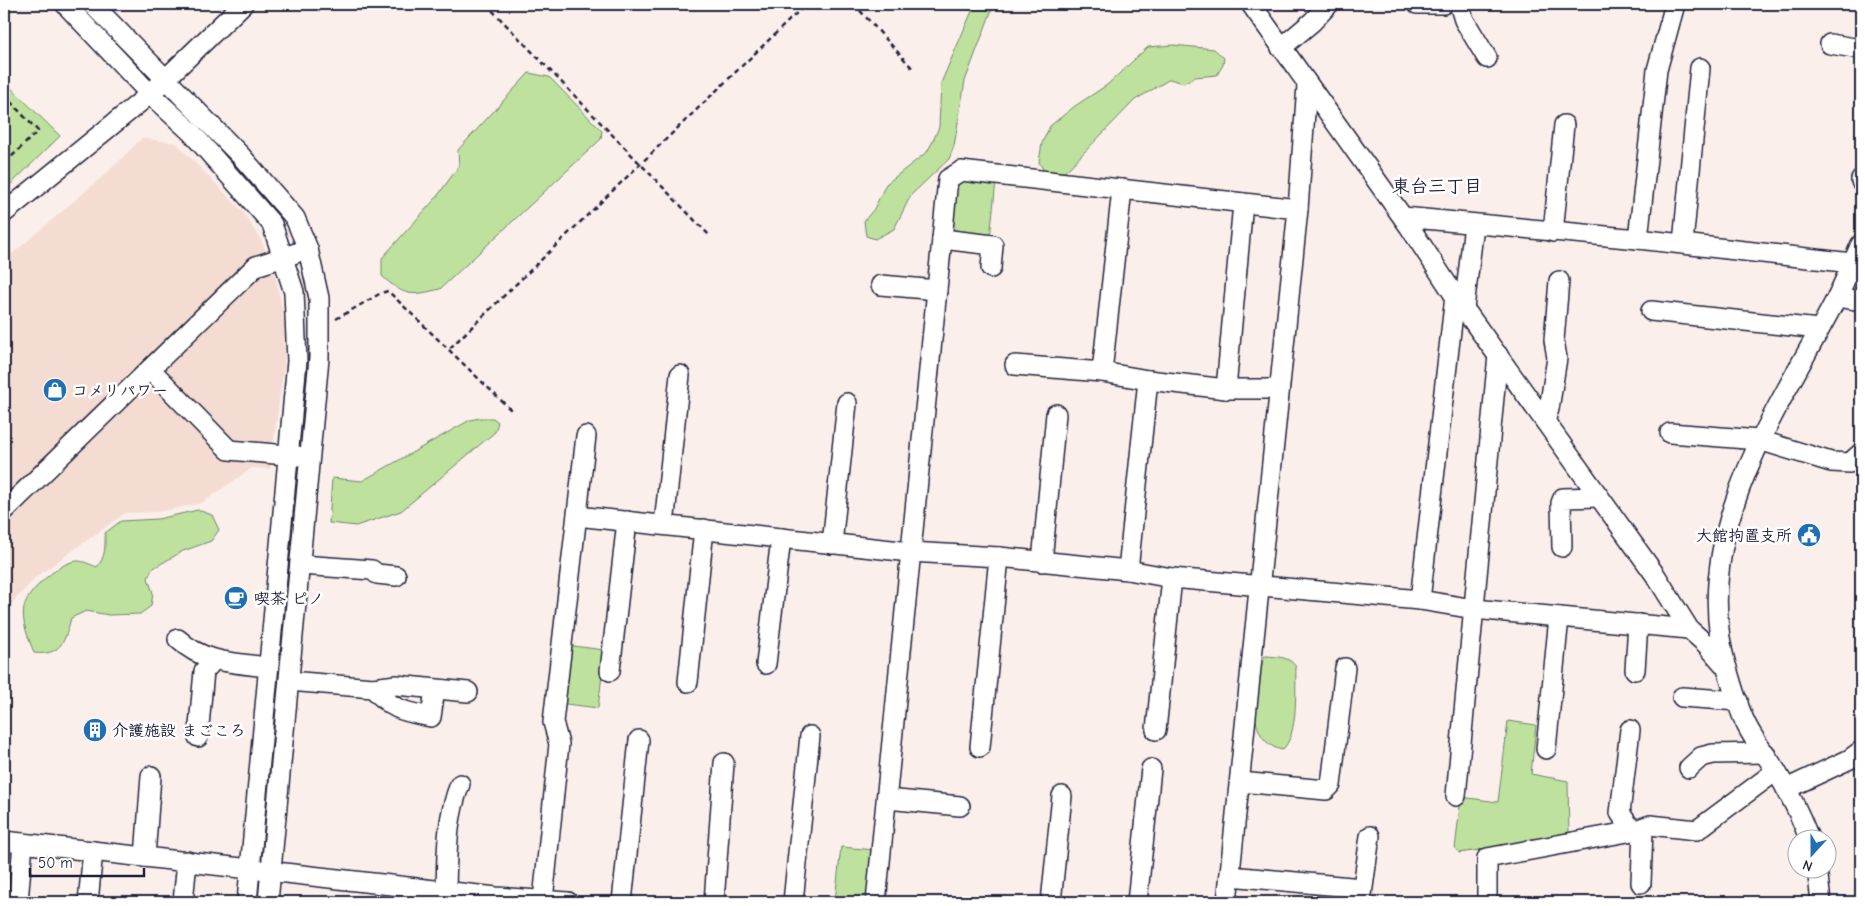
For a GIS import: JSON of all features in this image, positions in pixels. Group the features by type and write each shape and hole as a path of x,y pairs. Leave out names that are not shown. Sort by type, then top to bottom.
{"street":[{"path":"64,4 150,94 191,132 272,224 284,256 294,292 297,361 248,902"},
{"path":"92,4 241,156 294,218 308,249 319,298 318,358 310,457 268,902"},
{"path":"4,213 150,94 243,4"},
{"path":"1251,4 1403,217 1459,302 1656,576 1688,629 1706,644 1727,668"},
{"path":"1281,48 1312,22 1329,4"},
{"path":"1417,4 1443,4"},
{"path":"1460,4 1464,20 1487,58"},
{"path":"1638,239 1657,70 1675,4"},
{"path":"1830,44 1861,49"},
{"path":"1683,243 1700,68"},
{"path":"1228,902 1298,209 1307,85"},
{"path":"1553,232 1564,125"},
{"path":"876,902 948,179 961,171 1298,209"},
{"path":"1102,372 1122,189"},
{"path":"1226,388 1243,203"},
{"path":"1403,217 1683,243 1852,263"},
{"path":"1420,600 1459,302 1474,225"},
{"path":"942,239 993,245 991,268"},
{"path":"1804,828 1776,771 1747,726 1727,668 1716,609 1723,548 1739,489 1759,440 1837,297 1861,244"},
{"path":"4,511 256,266 308,249"},
{"path":"1545,421 1549,409 1556,358 1554,340 1559,281"},
{"path":"881,285 937,290"},
{"path":"1837,297 1861,301"},
{"path":"1651,311 1819,329"},
{"path":"1456,796 1498,355"},
{"path":"1015,364 1102,372 1148,380 1226,388 1279,389"},
{"path":"150,369 229,450 310,457"},
{"path":"664,525 680,375"},
{"path":"1128,570 1148,380"},
{"path":"832,544 847,403"},
{"path":"1042,562 1056,414"},
{"path":"1670,433 1759,440 1831,462 1850,463 1861,453"},
{"path":"543,900 559,744 553,722 586,436"},
{"path":"1562,547 1561,503 1563,498 1600,497"},
{"path":"577,516 910,552 999,557 1128,570 1172,578 1420,600 1474,609 1688,629"},
{"path":"610,671 627,521"},
{"path":"688,682 704,529"},
{"path":"766,664 781,538"},
{"path":"980,748 999,557"},
{"path":"300,565 372,570 376,574 396,576"},
{"path":"1156,730 1172,578"},
{"path":"1546,749 1559,617"},
{"path":"1635,670 1638,624"},
{"path":"178,639 190,650 214,660 268,667"},
{"path":"198,737 204,671 214,660"},
{"path":"1240,782 1326,790 1331,785 1344,668"},
{"path":"289,681 374,688 396,685 468,692"},
{"path":"374,688 388,705 402,711 431,717 434,689"},
{"path":"1682,697 1738,701"},
{"path":"1630,730 1620,813 1638,830 1641,883"},
{"path":"793,902 810,736"},
{"path":"622,902 639,740"},
{"path":"1786,789 1850,759 1861,751"},
{"path":"1690,768 1701,757 1714,754 1765,753"},
{"path":"714,902 724,763"},
{"path":"1137,902 1151,769"},
{"path":"1487,902 1487,858 1638,830 1650,825 1697,830 1776,771"},
{"path":"144,857 150,776"},
{"path":"446,891 448,833 452,804 460,784"},
{"path":"1051,902 1062,796"},
{"path":"887,799 960,806"},
{"path":"1230,876 1362,895 1370,836"},
{"path":"4,841 251,868 414,895 446,891 496,899 568,902"},
{"path":"18,902 23,843"},
{"path":"88,902 93,851"},
{"path":"183,902 188,862"},
{"path":"1818,878 1820,902"}],"path":[{"path":"486,4 709,235"},
{"path":"450,348 806,4"},
{"path":"854,4 914,70"},
{"path":"4,95 38,130 4,164"},
{"path":"318,329 381,293 388,291 450,348 511,410"}],"shaded area":[{"path":"142,138 176,143 243,212 261,240 275,273 285,326 284,364 270,469 252,468 202,503 157,512 125,513 36,577 4,612 4,261 109,171"}],"green space":[{"path":"975,4 994,4 965,81 954,146 949,159 911,195 894,229 875,239 866,236 864,221 874,209 886,184 927,152 933,141 939,127 941,83"},
{"path":"1173,45 1214,49 1224,58 1223,65 1217,75 1195,77 1183,83 1170,79 1135,100 1065,172 1044,171 1039,162 1042,143 1050,126 1075,106 1107,85 1148,47"},
{"path":"529,73 549,77 602,131 601,139 440,289 415,294 397,288 382,276 382,258 436,198 459,166 458,150"},
{"path":"4,81 60,136 4,191"},
{"path":"964,178 996,181 990,238 945,234 951,184"},
{"path":"493,418 498,422 495,432 401,511 356,526 329,523 332,478 362,481 470,420"},
{"path":"198,510 212,515 219,530 211,541 183,551 152,569 148,578 153,593 151,606 140,614 109,615 86,611 71,618 64,640 56,649 50,652 34,653 23,613 31,593 46,578 71,562 80,561 97,567 105,547 105,533 121,521 158,519"},
{"path":"565,645 605,650 598,708 558,703"},
{"path":"1266,656 1287,659 1296,667 1294,723 1287,743 1282,750 1270,745 1262,736 1254,711 1258,669 1262,658"},
{"path":"1508,721 1536,725 1531,774 1568,781 1569,837 1459,853 1455,849 1461,797 1498,802"},
{"path":"841,847 875,850 869,902 835,901"}],"place":[{"name":"コメリパワー","path":"55,390"},
{"name":"大館拘置支所","path":"1809,535"},
{"name":"喫茶 ピノ","path":"236,598"},
{"name":"介護施設 まごころ","path":"95,730"}],"district":[{"name":"東台三丁目","path":"1437,186"}]}
